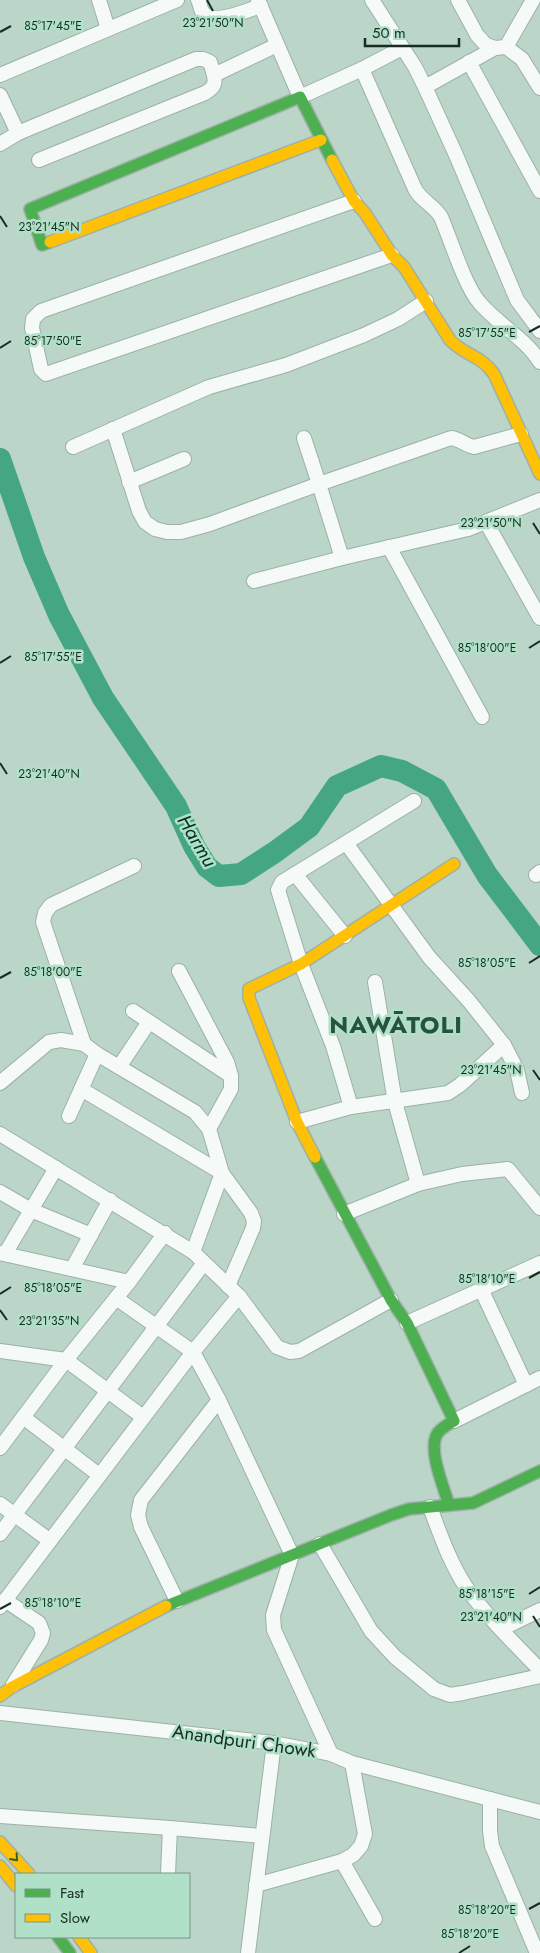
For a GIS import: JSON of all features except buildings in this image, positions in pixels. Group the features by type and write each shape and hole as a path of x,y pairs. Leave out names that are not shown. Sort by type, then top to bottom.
{"street":[{"path":"98,0 108,29"},
{"path":"198,0 202,12 209,19 218,20 260,3 300,97 354,201 365,213 392,256 404,266 457,349 481,360 491,369 498,380 540,474"},
{"path":"372,0 425,87 456,154 518,300 540,330"},
{"path":"458,0 477,35 486,45 500,48 522,59 540,88"},
{"path":"425,87 469,62 500,48 533,0"},
{"path":"0,75 169,2"},
{"path":"214,75 277,45"},
{"path":"321,140 42,246 30,209 300,97 362,69 402,48"},
{"path":"0,144 18,133 196,59 203,58 210,62 216,82 213,88 205,93 39,160"},
{"path":"469,62 540,191"},
{"path":"362,69 415,189 419,196 437,210 441,217 477,301 527,347 540,362"},
{"path":"0,95 18,133"},
{"path":"354,201 41,311 33,320 32,328 41,369 46,374 392,256"},
{"path":"73,447 209,387 286,365 364,335 398,319 426,301"},
{"path":"113,429 139,511 145,522 155,529 167,532 181,532 210,524 451,438 458,439 467,446 474,447 521,434"},
{"path":"304,438 342,558"},
{"path":"129,482 184,459"},
{"path":"254,581 390,546 451,534 540,500"},
{"path":"486,522 540,618"},
{"path":"390,546 482,718"},
{"path":"351,1108 333,1046 301,964 278,890 282,882 414,801"},
{"path":"346,843 429,957 469,1001 504,1045 517,1070 522,1093"},
{"path":"454,864 301,964 253,986 249,990 249,998 297,1122 391,1300 407,1323 454,1421"},
{"path":"84,1044 43,922 45,913 51,906 134,866"},
{"path":"295,874 346,936"},
{"path":"179,971 228,1062 231,1076 231,1089 209,1129"},
{"path":"375,982 394,1102 418,1184"},
{"path":"132,1011 231,1076"},
{"path":"119,1067 149,1022"},
{"path":"0,1083 49,1042 61,1040 84,1044 97,1054 195,1112 209,1129 222,1173 251,1213 254,1221 253,1228 228,1286"},
{"path":"297,1122 351,1108 448,1093 504,1045"},
{"path":"68,1116 97,1054"},
{"path":"81,1089 222,1173"},
{"path":"0,1134 194,1252 239,1296 277,1347 290,1352 299,1351 391,1300"},
{"path":"56,1168 2,1254 129,1282"},
{"path":"344,1214 418,1184 462,1174 508,1169 540,1208"},
{"path":"194,1252 222,1173"},
{"path":"0,1192 31,1210 91,1235"},
{"path":"72,1270 110,1200"},
{"path":"0,1448 165,1234"},
{"path":"0,1534 204,1262"},
{"path":"407,1323 540,1263"},
{"path":"482,1289 526,1385"},
{"path":"12,1687 41,1640 43,1633 39,1623 3,1604 49,1540 193,1352 239,1296"},
{"path":"116,1298 193,1352 219,1400 292,1556 273,1615 274,1630 332,1754"},
{"path":"0,1351 66,1360 144,1416"},
{"path":"448,1505 434,1446 437,1435 443,1427 540,1378"},
{"path":"177,1601 142,1527 138,1514 141,1500 219,1400"},
{"path":"23,1417 99,1475"},
{"path":"0,1696 12,1687 150,1613 177,1601 391,1515 409,1509 474,1503 540,1471"},
{"path":"0,1504 49,1540"},
{"path":"430,1507 447,1551 462,1579 501,1630 540,1670"},
{"path":"320,1544 371,1631 395,1658 434,1688 450,1695 540,1676"},
{"path":"501,1630 540,1610"},
{"name":"Anandpuri Chowk","path":"0,1712 274,1742 332,1754 352,1763 540,1812"},
{"path":"248,1953 274,1742"},
{"path":"256,1885 342,1860 353,1855 361,1846 365,1834 352,1763"},
{"path":"490,1799 492,1846 537,1953"},
{"path":"0,1816 262,1836"},
{"path":"168,1873 170,1828"},
{"path":"0,1842 28,1873"},
{"path":"342,1860 375,1919"},
{"path":"0,1866 15,1885"},
{"path":"59,1938 70,1953"},
{"path":"80,1938 91,1953"}],"waterway":[{"name":"Harmu","path":"0,459 34,557 59,615 103,698 176,806 194,846 207,867 219,876 241,874 309,827 337,786 381,766 402,771 436,789 487,875 540,945"}],"traffic: fast":[{"path":"50,242 42,245 30,209 300,97 332,160"},
{"path":"315,1157 391,1300 407,1323 454,1421 439,1431 434,1443 438,1470 449,1505"},
{"path":"166,1606 391,1515 409,1509 473,1503 540,1471"},
{"path":"59,1938 70,1953"}],"traffic: slow":[{"path":"50,242 321,140"},
{"path":"332,160 354,201 365,213 392,255 404,267 450,340 484,363 494,374 540,474"},
{"path":"315,1157 297,1122 249,998 249,989 301,964 454,864"},
{"path":"0,1696 12,1687 166,1606"},
{"path":"0,1842 28,1873"},
{"path":"0,1866 15,1885"},
{"path":"80,1938 91,1953"}],"district":[{"name":"NAWĀTOLI","path":"396,1024"}]}
